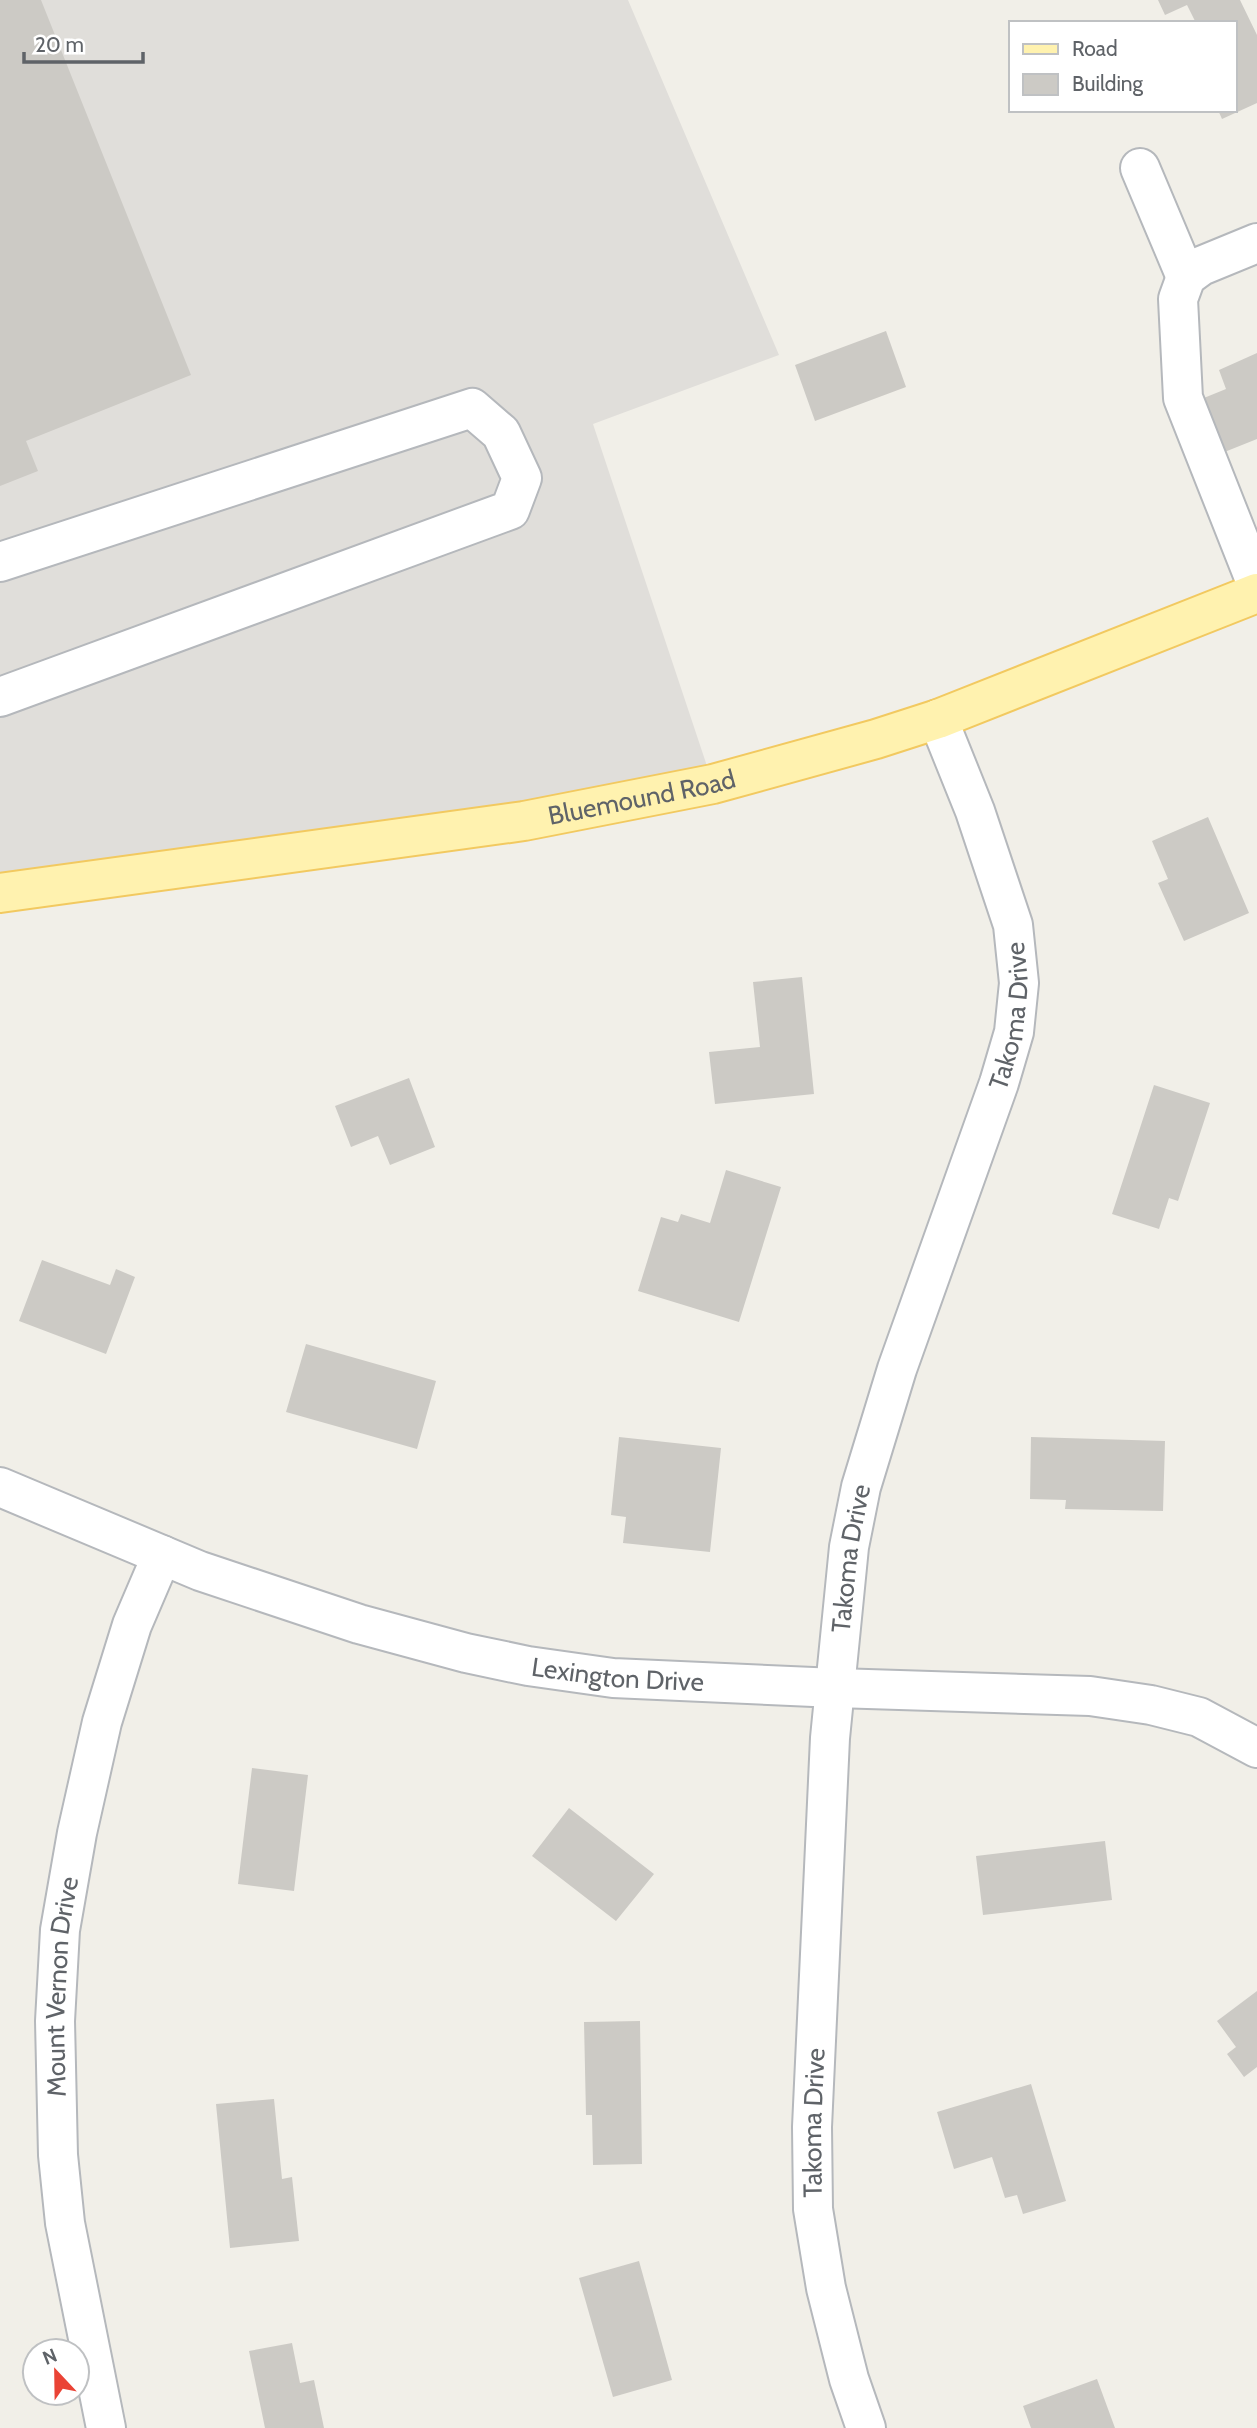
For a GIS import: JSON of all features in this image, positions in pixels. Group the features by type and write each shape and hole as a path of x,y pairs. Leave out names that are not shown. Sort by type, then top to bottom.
{"main road":[{"name":"Bluemound Road","path":"0,893 524,821 726,781 939,719 1257,593"}],"street":[{"path":"1140,168 1186,277"},
{"path":"1257,243 1201,266 1186,277 1178,299 1183,398 1257,585"},
{"path":"0,562 472,408 501,433 522,478 510,510 0,697"},
{"name":"Takoma Drive","path":"866,2428 849,2379 827,2288 813,2209 812,2113 830,1738 849,1547 861,1487 897,1369 999,1083 1014,1032 1019,983 1013,925 975,811 939,719"},
{"name":"Lexington Drive","path":"0,1487 200,1571 359,1624 466,1654 613,1678 1090,1696 1152,1705 1199,1717 1257,1748"},
{"name":"Mount Vernon Drive","path":"106,2428 65,2223 58,2155 55,2021 60,1943 77,1833 102,1722 132,1625 162,1555"}],"shaded area":[{"path":"0,0 628,0 779,355 593,424 713,784 0,893"}],"building":[{"path":"0,0 41,0 191,375 26,441 38,471 0,486"},
{"path":"1158,0 1240,0 1257,35 1257,103 1222,119 1219,112 1236,112 1236,21 1195,21 1187,5 1165,15"},
{"path":"886,331 906,387 815,421 795,365"},
{"path":"1257,353 1257,439 1217,455 1194,402 1226,389 1219,370"},
{"path":"1208,817 1249,913 1184,941 1158,883 1168,879 1152,841"},
{"path":"802,977 814,1094 715,1104 709,1052 760,1047 753,982"},
{"path":"409,1078 435,1147 390,1165 378,1136 351,1147 335,1106"},
{"path":"1154,1085 1210,1103 1178,1201 1169,1198 1159,1229 1112,1214"},
{"path":"726,1170 781,1187 739,1322 638,1291 661,1217 678,1222 681,1214 710,1223"},
{"path":"42,1260 110,1285 116,1269 135,1277 106,1354 19,1321"},
{"path":"306,1344 436,1381 417,1449 286,1412"},
{"path":"619,1437 721,1448 710,1552 623,1543 626,1517 611,1515"},
{"path":"1031,1437 1165,1441 1163,1511 1065,1509 1066,1500 1030,1499"},
{"path":"252,1768 308,1775 294,1891 238,1884"},
{"path":"569,1808 654,1874 616,1921 532,1856"},
{"path":"1105,1841 1112,1900 983,1915 976,1856"},
{"path":"1257,1991 1257,2067 1244,2077 1227,2054 1236,2047 1217,2021"},
{"path":"640,2021 642,2164 593,2165 592,2115 586,2115 584,2022"},
{"path":"1031,2084 1066,2201 1023,2214 1017,2195 1005,2198 992,2157 954,2169 937,2112"},
{"path":"274,2099 282,2179 292,2177 299,2241 230,2248 216,2104"},
{"path":"639,2261 672,2380 613,2397 579,2278"},
{"path":"292,2343 300,2383 314,2380 324,2428 265,2428 249,2351"},
{"path":"1097,2379 1115,2428 1031,2428 1023,2406"}]}
